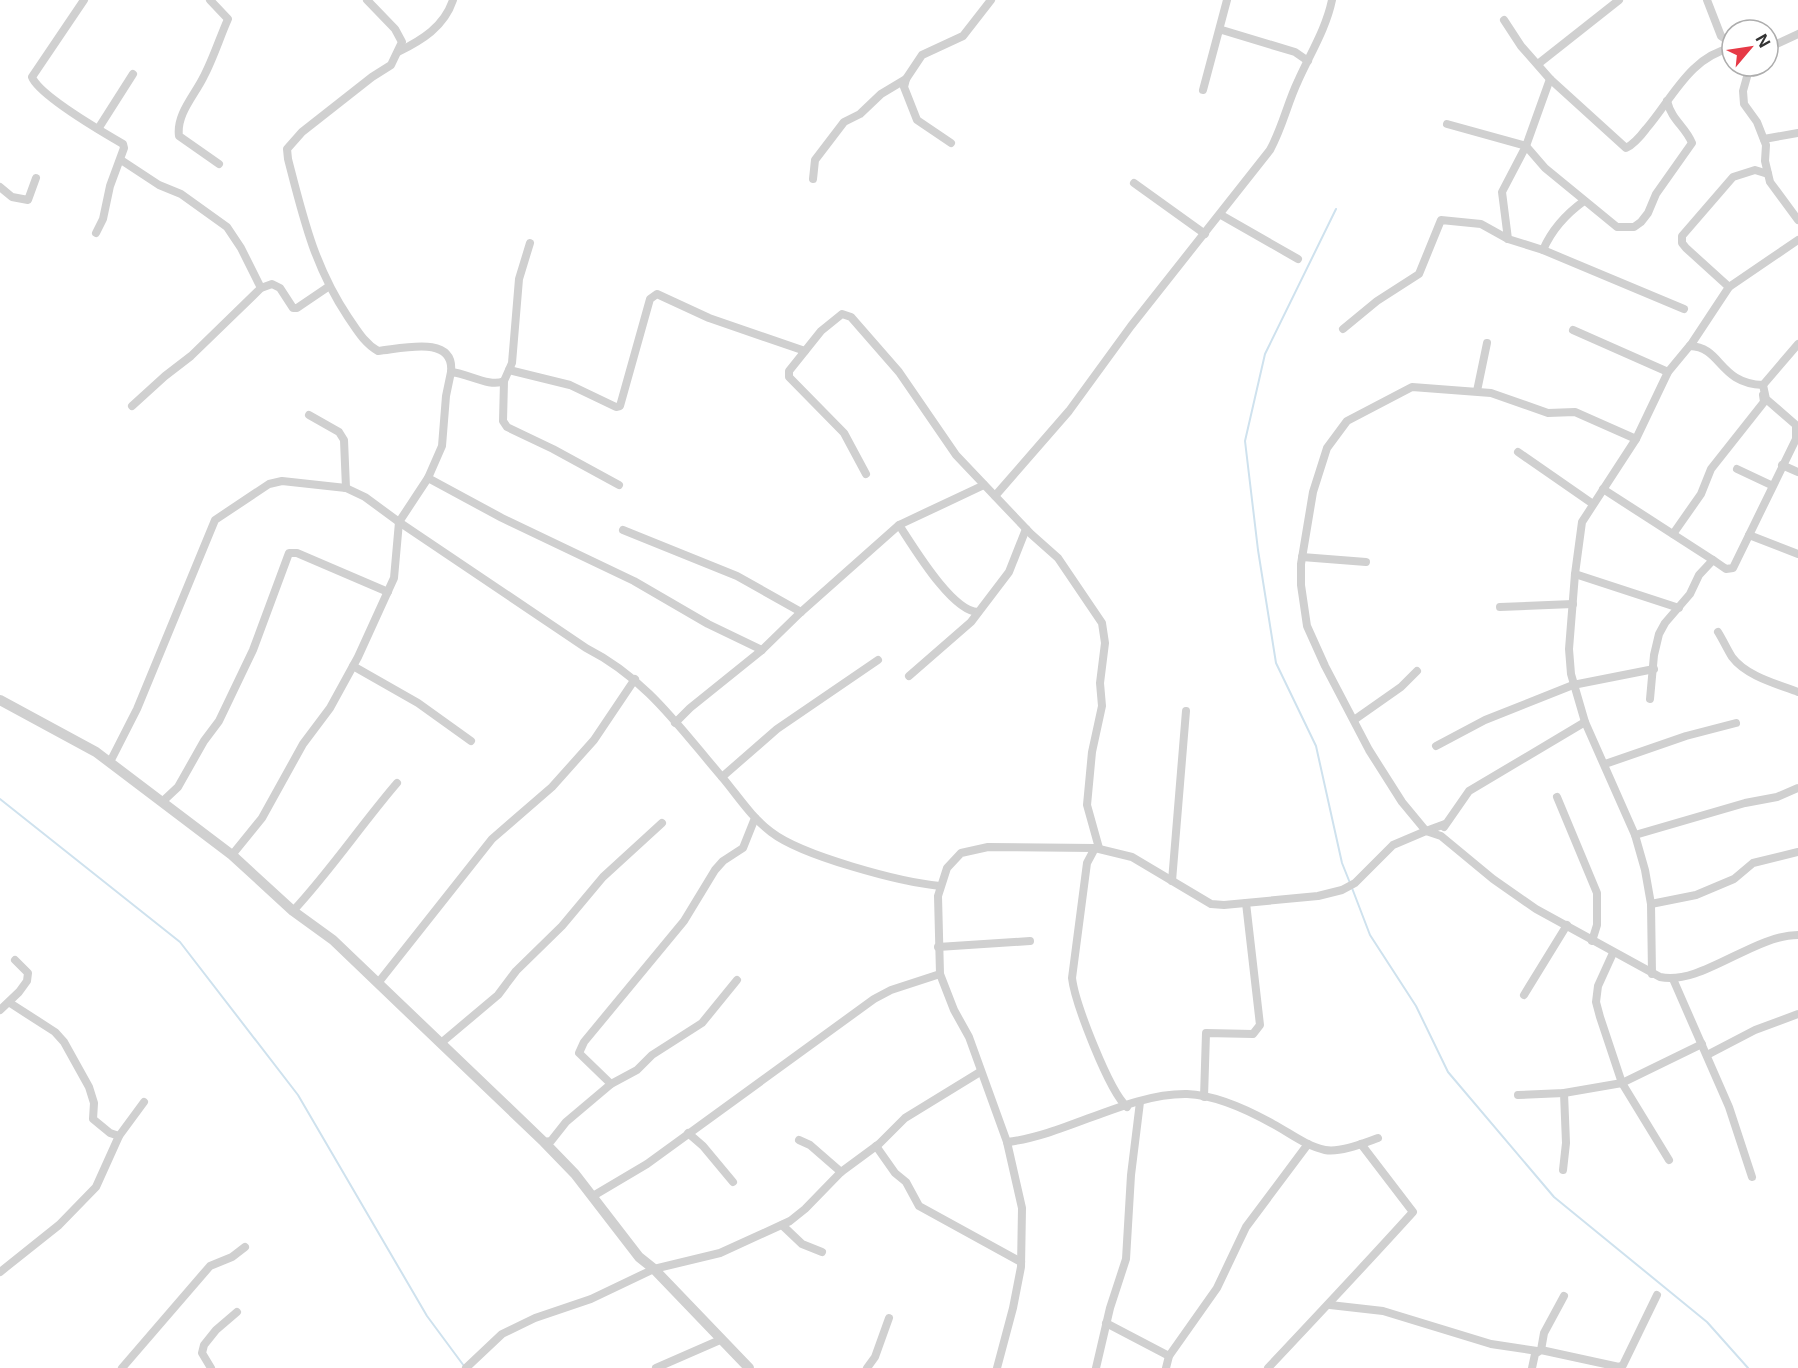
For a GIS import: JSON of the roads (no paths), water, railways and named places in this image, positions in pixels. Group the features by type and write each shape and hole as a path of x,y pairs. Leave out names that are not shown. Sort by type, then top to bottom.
{"street":[{"path":"84,0 32,77 38,86 123,144 121,160 110,186 103,219 96,233"},
{"path":"210,0 228,19 205,76 190,97 178,127 179,136 219,164"},
{"path":"232,855 262,818 292,763 330,708 353,666 394,578 399,522 428,478 442,446 446,396 452,363 447,352 434,346 378,351 371,347 328,287 304,222 287,148 302,132 372,76 391,65 402,42 395,29 367,0"},
{"path":"398,52 423,39 440,24 448,14 453,0"},
{"path":"951,143 917,120 904,87 906,79 922,56 963,36 991,0"},
{"path":"1203,90 1222,30 1227,0"},
{"path":"995,496 1069,411 1131,326 1221,215 1270,150 1284,124 1291,97 1325,27 1332,0"},
{"path":"1538,64 1619,0"},
{"path":"1707,0 1720,33"},
{"path":"1504,20 1521,46 1550,79 1626,148 1640,137 1704,58 1720,50"},
{"path":"1222,30 1295,52 1308,61"},
{"path":"1780,42 1798,34"},
{"path":"98,129 134,74"},
{"path":"1747,78 1743,91 1744,104 1757,122 1764,139 1768,174 1776,193 1798,220"},
{"path":"813,179 815,160 844,122 860,114 881,94 906,79"},
{"path":"1508,239 1508,217 1502,192 1526,146 1550,79"},
{"path":"1447,124 1526,146 1545,168 1617,227 1634,227 1648,213 1656,194 1692,143 1688,134 1670,115 1667,101"},
{"path":"1764,139 1798,133"},
{"path":"121,160 159,185 182,194 227,227 241,248 261,288"},
{"path":"1729,287 1686,248 1682,243 1682,236 1733,177 1755,170 1768,174"},
{"path":"0,188 12,197 28,200 36,178"},
{"path":"1134,183 1205,234"},
{"path":"1543,249 1550,235 1569,212 1584,201"},
{"path":"1221,215 1298,259"},
{"path":"1343,329 1377,301 1419,274 1441,220 1481,224 1508,239 1543,249 1684,309"},
{"path":"1652,974 1651,904 1635,835 1585,722 1573,685 1569,649 1582,522 1636,439 1668,372 1690,346 1729,287 1798,240"},
{"path":"530,243 519,279 509,370 504,381 503,421 507,428 553,449 619,485"},
{"path":"132,406 191,356 261,288 272,284 280,288 293,308 297,308 328,287"},
{"path":"509,370 570,385 616,407 620,406 650,299 657,294 709,318 805,351"},
{"path":"866,474 844,433 789,377 789,371 821,331 842,314 851,317 899,372 956,455 1064,566 1094,608 1105,631 1100,683 1102,706 1087,786 1087,805 1097,848 1087,862 1072,978 1074,996 1109,1080 1119,1099 1127,1107"},
{"path":"1573,330 1668,372"},
{"path":"1477,392 1487,343"},
{"path":"1673,534 1701,494 1711,469 1764,402 1763,388 1798,344"},
{"path":"1690,346 1702,347 1738,381 1763,388"},
{"path":"451,372 463,373 494,384 504,381"},
{"path":"1636,439 1575,412 1548,412 1503,395 1412,387 1347,421 1332,438 1323,456 1313,492 1302,557 1300,585 1307,626 1325,666 1401,802 1426,831 1441,836 1493,879 1612,953 1652,974 1673,979 1717,964 1771,938 1798,935"},
{"path":"1603,489 1726,569 1733,568 1796,439 1798,429 1766,399 1763,388"},
{"path":"309,415 339,432 344,440 346,488"},
{"path":"1518,452 1593,504"},
{"path":"1782,465 1798,472"},
{"path":"1737,469 1772,485"},
{"path":"428,478 502,519 634,580 708,624 762,650"},
{"path":"110,762 136,709 215,520 269,483 282,481 346,488 365,496 399,522 586,648 614,662 648,690 755,818 771,832 798,848 882,875 940,886"},
{"path":"675,723 690,708 762,650 899,525 984,485"},
{"path":"899,525 930,572 963,605 973,612 978,612"},
{"path":"909,676 965,628 978,612 1009,572 1026,529"},
{"path":"623,530 737,576 801,612"},
{"path":"1749,535 1798,554"},
{"path":"162,802 178,787 232,697 253,650 289,553 297,553 388,592"},
{"path":"1302,557 1366,562"},
{"path":"1650,699 1659,634 1690,594 1699,575 1713,560"},
{"path":"1575,573 1679,608"},
{"path":"1500,607 1573,604"},
{"path":"1718,632 1733,658 1744,667 1771,682 1798,692"},
{"path":"722,777 777,729 878,660"},
{"path":"353,666 418,703 471,741"},
{"path":"1436,746 1485,720 1573,685 1654,669"},
{"path":"1354,720 1401,687 1417,671"},
{"path":"378,983 492,839 552,787 594,740 635,679"},
{"path":"0,700 40,720 110,762 232,855 293,910 333,940 544,1142 593,1196 639,1257 654,1269 749,1368"},
{"path":"1172,881 1186,711"},
{"path":"1441,836 1445,824 1469,792 1585,722"},
{"path":"1605,764 1686,736 1736,723"},
{"path":"293,910 337,861 360,827 397,783"},
{"path":"1635,835 1745,803 1777,797 1798,788"},
{"path":"1557,797 1597,893 1597,925 1592,941"},
{"path":"611,1084 579,1053 584,1042 684,921 715,870 723,861 743,848 755,818"},
{"path":"441,1043 498,994 516,971 579,908 597,884 662,823"},
{"path":"997,1368 1013,1308 1021,1262 1022,1209 1007,1142 969,1037 954,1010 940,974 940,886 951,862 969,849 988,847 1097,848 1131,857 1211,904 1246,903 1318,896 1342,890 1355,883 1393,845 1445,824"},
{"path":"1651,904 1696,895 1734,879 1753,863 1798,852"},
{"path":"1204,1097 1206,1033 1253,1034 1260,1025 1246,903"},
{"path":"1524,995 1567,925"},
{"path":"939,947 1030,941"},
{"path":"1612,953 1602,971 1596,1002 1622,1083 1669,1160"},
{"path":"0,1010 9,1003 27,981 28,973 15,960"},
{"path":"593,1196 647,1164 874,999 891,990 940,974"},
{"path":"1673,979 1729,1107 1752,1177"},
{"path":"544,1142 551,1141 566,1122 611,1084 637,1070 652,1055 702,1023 737,980"},
{"path":"9,1003 55,1032 89,1087 94,1103 93,1119 110,1133 118,1136"},
{"path":"1707,1055 1755,1030 1798,1014"},
{"path":"1518,1095 1564,1093 1622,1083 1702,1044"},
{"path":"466,1368 502,1334 535,1318 591,1299 654,1269 720,1253 782,1225 805,1209 841,1172 876,1146 905,1118 980,1072"},
{"path":"1563,1170 1566,1143 1564,1093"},
{"path":"1007,1142 1048,1134 1140,1102 1187,1094 1244,1110 1308,1144 1327,1151 1378,1138"},
{"path":"0,1272 59,1225 96,1187 118,1136 144,1102"},
{"path":"1096,1368 1126,1259 1131,1174 1140,1102"},
{"path":"688,1133 703,1146 733,1182"},
{"path":"799,1140 810,1145 841,1172"},
{"path":"1107,1323 1168,1364 1217,1288 1246,1227 1308,1144"},
{"path":"1268,1368 1306,1326 1330,1305 1413,1212 1361,1144"},
{"path":"876,1146 895,1173 906,1182 919,1206 1021,1262"},
{"path":"782,1225 802,1245 822,1252"},
{"path":"122,1368 210,1266 232,1257 245,1247"},
{"path":"1532,1368 1544,1333 1564,1296"},
{"path":"1330,1305 1383,1311 1481,1341 1619,1367 1623,1365 1657,1296"},
{"path":"211,1368 202,1353 204,1345 237,1312"},
{"path":"867,1368 875,1357 889,1318"},
{"path":"656,1368 720,1340"}],"waterway":[{"path":"1336,209 1265,354 1245,441 1258,550 1276,663 1316,746 1342,863 1350,883"},
{"path":"0,799 180,942 298,1095 427,1316 464,1366"},
{"path":"1352,888 1370,935 1416,1006 1448,1072 1554,1197 1707,1322 1748,1368"}]}
